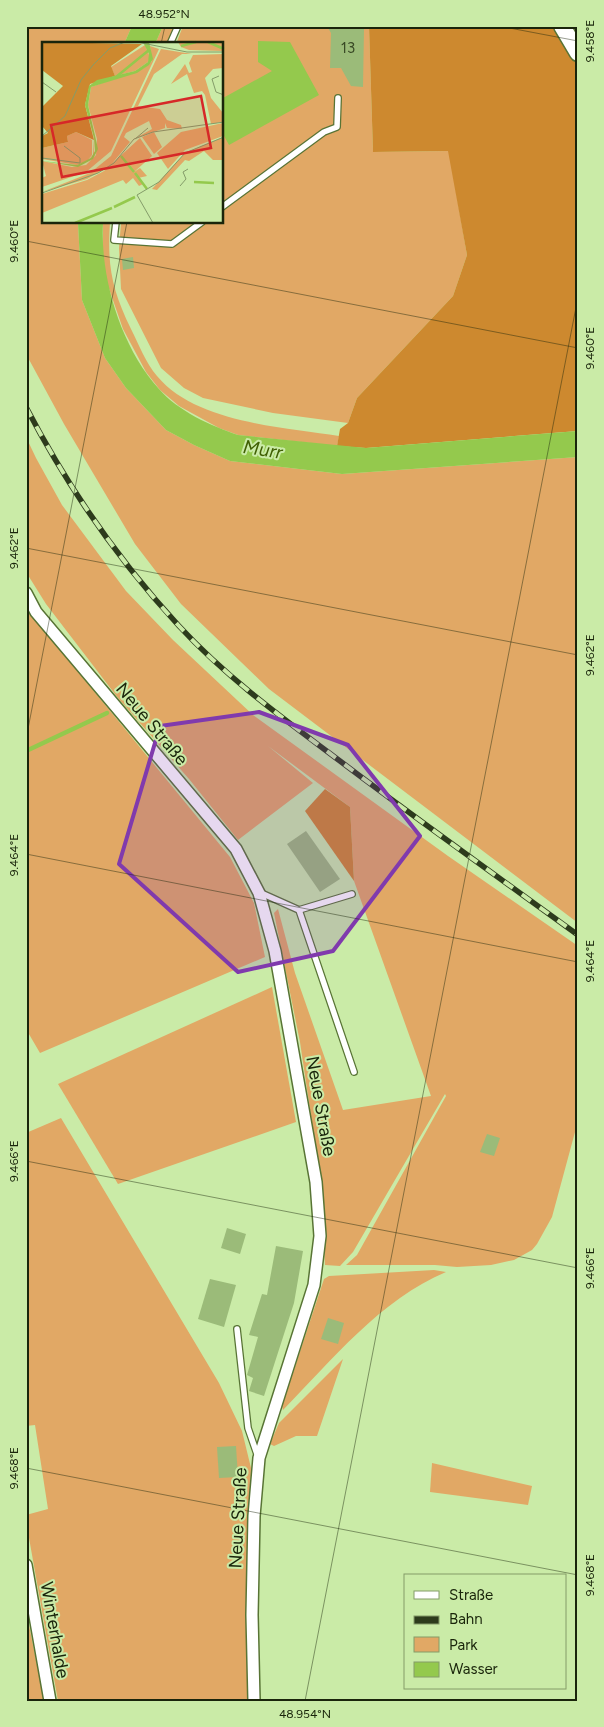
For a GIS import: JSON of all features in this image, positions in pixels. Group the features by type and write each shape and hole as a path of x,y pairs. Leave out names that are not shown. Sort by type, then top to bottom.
{"street":[{"path":"562,26 578,53"},
{"name":"Neue Straße","path":"26,593 42,619 236,849 259,893 275,951 316,1182 320,1236 314,1285 258,1458 254,1516 252,1615 254,1701"},
{"name":"Winterhalde","path":"26,1565 50,1701"}],"lane":[{"path":"171,42 178,26"},
{"path":"224,206 324,132 337,127 338,98"},
{"path":"116,224 114,240 172,244 199,224"},
{"path":"259,893 299,910 352,894"},
{"path":"299,910 354,1072"},
{"path":"237,1329 248,1428 258,1458"}],"highlighted area":[{"path":"259,712 348,745 420,836 333,951 238,972 119,864 160,726"}],"green space":[{"path":"26,26 132,26 125,42 42,42 42,224 78,224 82,300 105,358 126,388 166,430 230,461 342,474 578,457 578,923 269,689 181,604 135,544 64,424 26,354"},
{"path":"163,26 175,26 168,42 156,42"},
{"path":"183,26 369,26 373,152 449,151 467,255 453,296 357,398 348,423 273,413 203,398 184,388 161,368 121,289 119,248 121,224 224,224 224,42 177,42"},
{"path":"103,224 110,224 110,265 119,302 149,365 157,376 174,392 194,404 242,420 339,436 337,446 238,435 219,428 179,406 160,390 146,372 123,329 106,280 103,255"},
{"path":"26,437 62,505 126,591 173,640 253,715 448,856 578,946 578,1121 552,1217 532,1250 514,1260 491,1265 457,1267 435,1265 346,1265 357,1255 446,1096 445,1094 353,1252 340,1266 325,1265 320,1181 300,1042 274,913 278,909 295,973 343,1110 431,1096 354,881 350,807 268,746 313,783 238,840 189,779 118,698 46,604 26,572"},
{"path":"26,604 33,617 230,857 254,903 265,957 40,1053 26,1029"},
{"path":"272,987 296,1122 118,1184 58,1084"},
{"path":"61,1118 219,1383 242,1431 251,1468 247,1587 249,1701 58,1701 26,1521 26,1515 48,1509 35,1425 26,1426 26,1133"},
{"path":"434,1270 446,1272 422,1284 379,1314 339,1351 283,1410 282,1406 324,1279 329,1276"},
{"path":"343,1359 317,1436 296,1436 274,1446 270,1444 279,1423"},
{"path":"432,1463 532,1486 528,1505 430,1492"},
{"path":"26,1610 44,1701 26,1701"}],"shaded area":[{"path":"369,26 578,26 578,431 366,448 337,446 340,429 348,423 357,398 453,296 467,255 448,151 373,152"},
{"path":"325,789 350,807 354,881 305,811"}],"water":[{"path":"132,26 163,26 156,42 125,42"},
{"path":"258,41 290,42 319,95 229,145 224,136 224,97 272,71 258,62"},
{"name":"Murr","path":"78,224 103,224 105,266 109,289 124,333 146,372 167,397 185,411 238,435 366,448 578,431 578,457 342,474 230,461 166,430 126,388 105,358 82,300"}],"building":[{"path":"327,26 349,26 350,29 364,29 363,87 351,86 341,68 330,68 331,33"},
{"path":"133,257 134,268 123,270 122,259"},
{"path":"306,831 340,879 320,892 287,844"},
{"path":"487,1134 500,1138 494,1156 480,1152"},
{"path":"227,1228 246,1234 240,1254 221,1248"},
{"path":"276,1246 303,1251 294,1303 264,1396 249,1391 253,1378 247,1375 258,1337 249,1335 262,1294 267,1295"},
{"path":"210,1279 236,1285 224,1327 198,1319"},
{"path":"328,1318 344,1323 338,1344 321,1339"},
{"path":"236,1446 238,1477 219,1478 217,1447"}],"waterway":[{"path":"26,751 107,713"}],"railway":[{"path":"26,407 59,465 95,522 157,601 197,645 256,697 298,730 578,935"}]}
